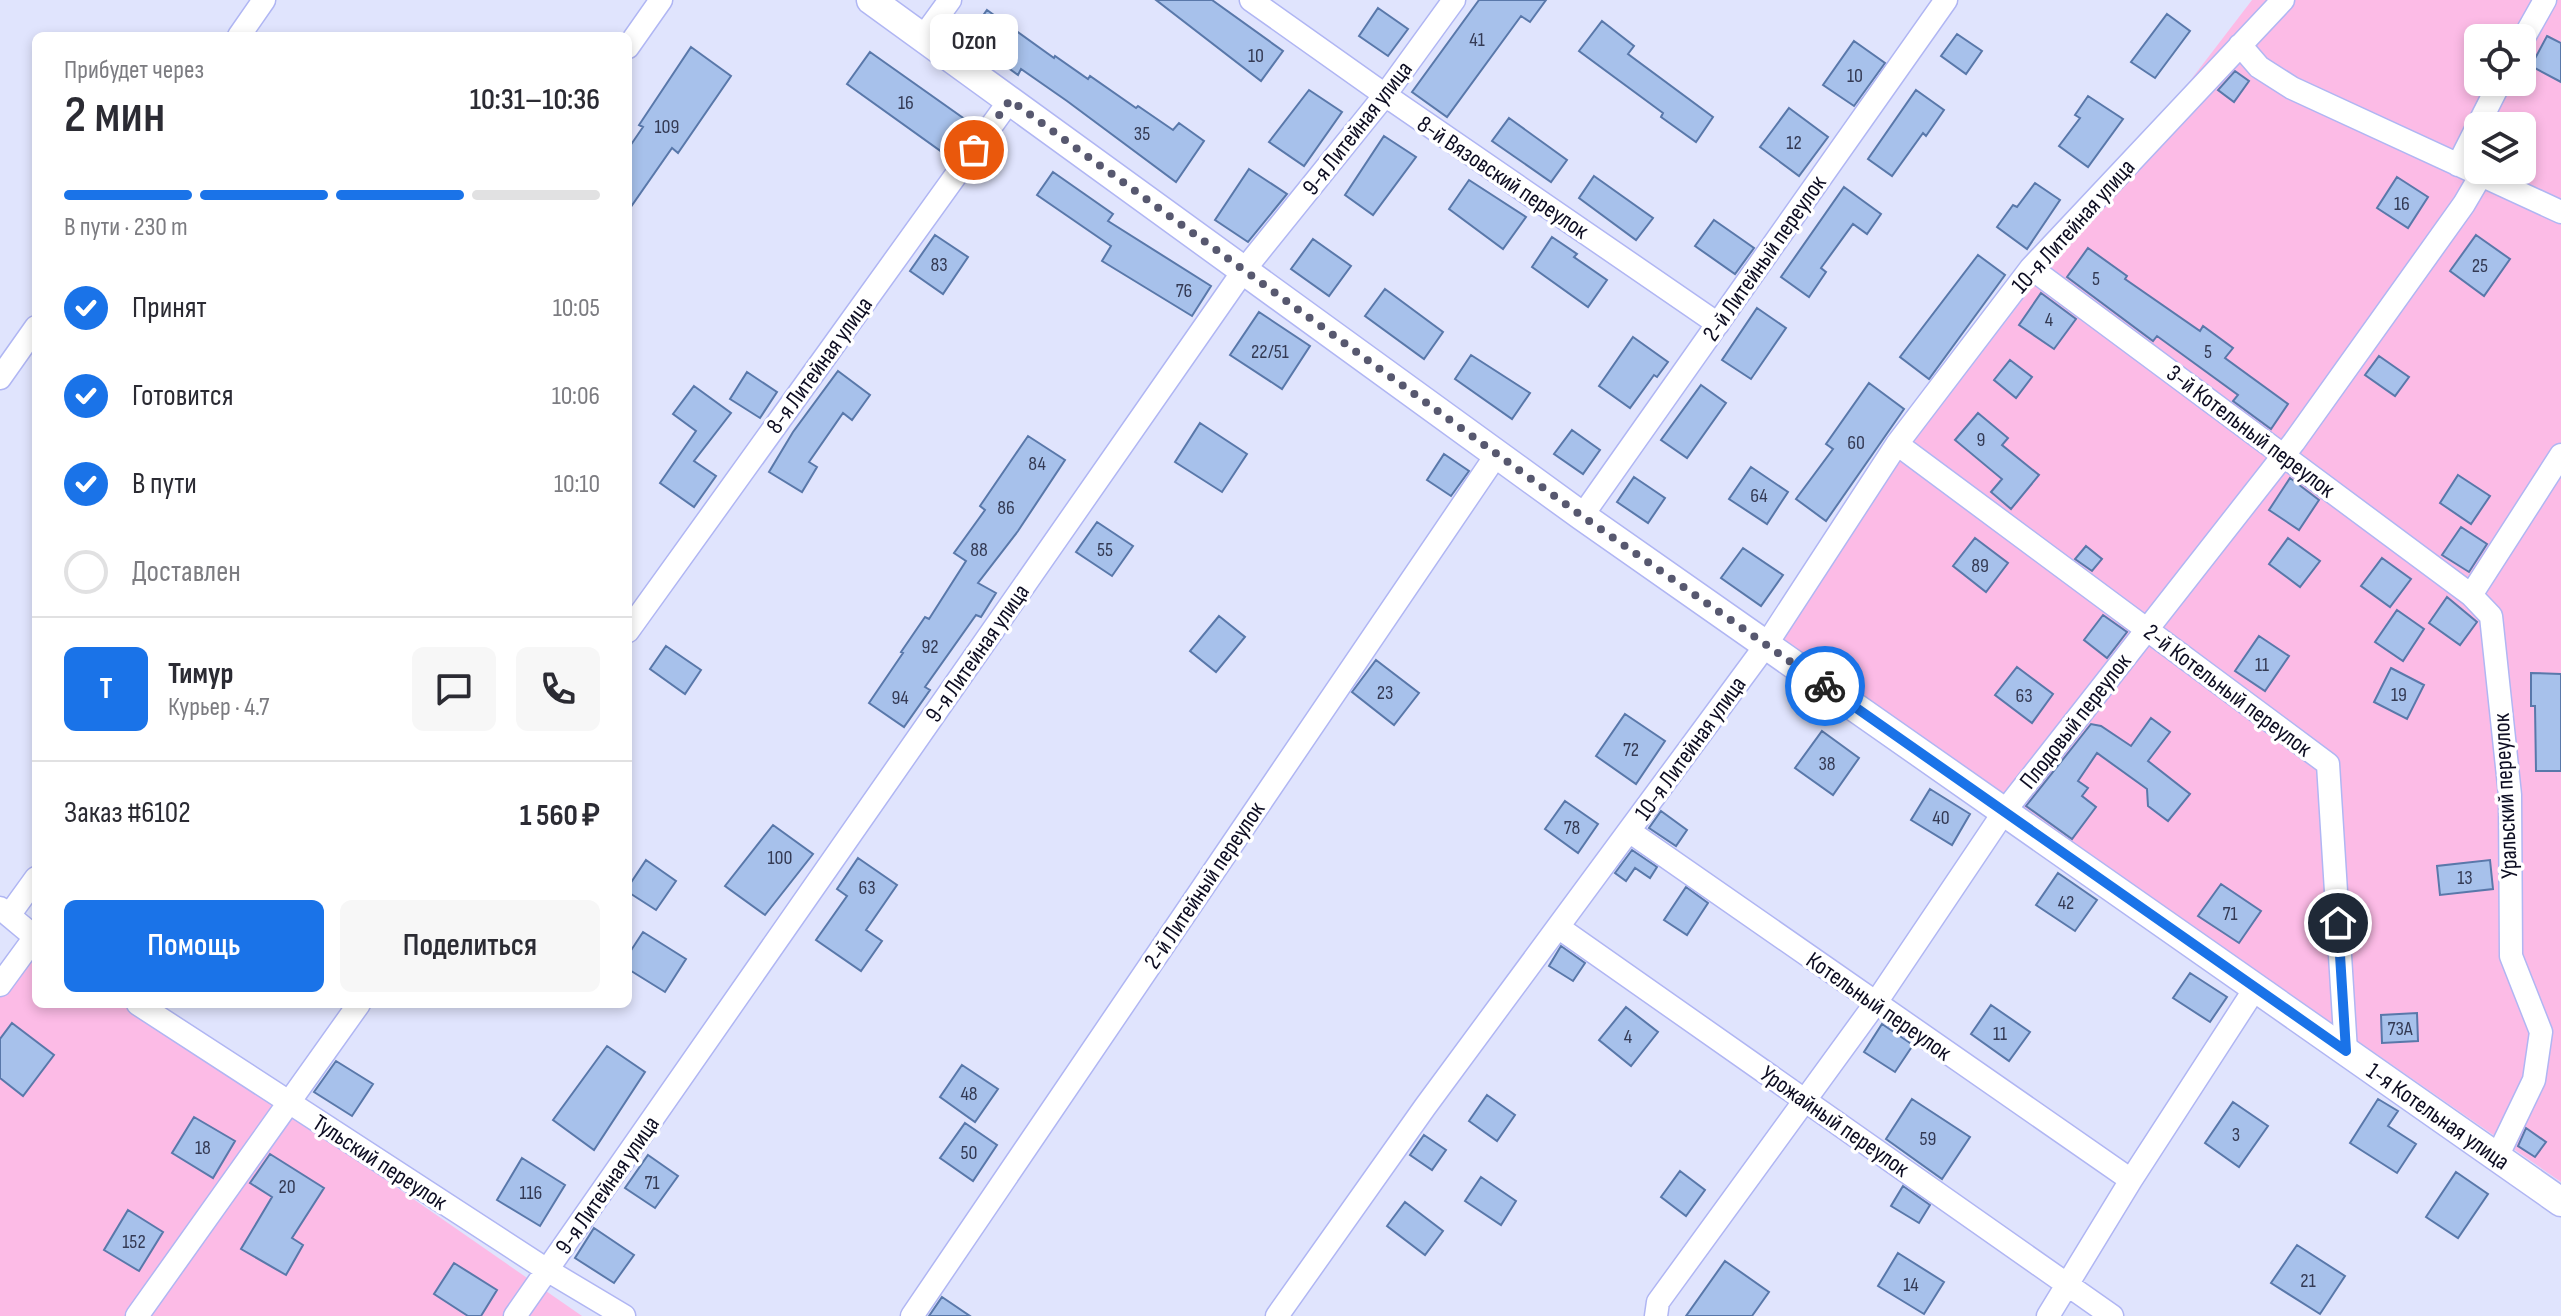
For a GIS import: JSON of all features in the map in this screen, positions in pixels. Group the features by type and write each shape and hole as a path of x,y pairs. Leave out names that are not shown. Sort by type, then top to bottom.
{"street":[{"path":"242,32 264,0"},
{"path":"632,41 661,0"},
{"name":"1-я Котельная улица","path":"871,0 1582,516 2561,1202"},
{"path":"923,37 950,0"},
{"name":"8-й Вязовский переулок","path":"1251,0 1718,324"},
{"name":"9-я Литейная улица","path":"515,1316 1244,270 1385,95 1454,0"},
{"name":"10-я Литейная улица","path":"1277,1316 1415,1120 1766,645 1897,444 2031,268 2283,0"},
{"path":"2532,24 2545,0"},
{"name":"2-й Литейный переулок","path":"1582,516 1718,324 1937,3"},
{"path":"2240,45 2259,67 2292,88 2464,168"},
{"path":"2458,165 2493,96"},
{"name":"8-я Литейная улица","path":"632,625 1010,100"},
{"name":"Плодовый переулок","path":"1656,1316 1658,1302 1875,1004 2004,812 2283,455 2476,184"},
{"path":"2500,184 2561,212"},
{"name":"3-й Котельный переулок","path":"2031,268 2471,595"},
{"path":"0,378 32,333"},
{"name":"2-й Котельный переулок","path":"1897,444 2328,764 2346,1051"},
{"name":"2-й Литейный переулок","path":"912,1316 1497,454"},
{"path":"2471,595 2561,455"},
{"name":"Уральский переулок","path":"2471,595 2491,616 2510,795 2511,956 2541,1032 2534,1080 2497,1157"},
{"name":"Котельный переулок","path":"1629,831 2131,1180"},
{"path":"32,882 5,911 32,934"},
{"name":"Урожайный переулок","path":"1558,927 2112,1316"},
{"path":"0,985 32,941"},
{"path":"2048,1316 2131,1180 2256,987"},
{"name":"Тульский переулок","path":"144,1008 547,1270 624,1316"},
{"path":"137,1316 356,1008"}],"shaded area":[{"path":"2252,0 2561,0 2561,1182 1768,632"},
{"path":"32,944 32,1008 138,1008 582,1316 0,1316 0,988"}],"building":[{"path":"1156,0 1212,0 1283,51 1261,81"},
{"path":"1479,0 1546,0 1530,22 1521,16 1447,117 1412,92"},
{"path":"1378,8 1408,29 1388,56 1359,36"},
{"path":"987,10 1054,58 1088,79 1090,76 1136,108 1138,106 1173,130 1179,123 1204,141 1176,182 1021,69 1018,75 967,38"},
{"path":"2167,14 2190,31 2155,78 2131,62"},
{"path":"1602,21 1634,46 1628,54 1713,117 1696,142 1661,117 1663,113 1579,51"},
{"path":"1957,34 1982,51 1966,74 1941,56"},
{"path":"2547,36 2561,43 2561,82 2536,69 2536,57"},
{"path":"1854,41 1885,63 1854,106 1823,85"},
{"path":"691,47 731,76 678,153 672,148 632,205 632,143 643,127 639,125"},
{"path":"870,52 966,120 942,152 847,84"},
{"path":"2235,71 2249,81 2234,102 2218,90"},
{"path":"1309,90 1342,112 1304,166 1269,142"},
{"path":"1916,90 1944,110 1892,176 1868,159"},
{"path":"2088,96 2123,119 2088,167 2059,146 2080,118 2075,115"},
{"path":"1789,108 1828,137 1799,176 1760,147"},
{"path":"1509,118 1567,160 1551,182 1492,141"},
{"path":"1384,136 1416,157 1373,215 1345,195"},
{"path":"1249,169 1287,194 1248,242 1215,220"},
{"path":"1053,172 1113,214 1108,221 1211,286 1192,316 1102,261 1111,246 1037,195"},
{"path":"1594,176 1653,218 1636,240 1579,198"},
{"path":"2397,177 2428,197 2408,228 2377,208"},
{"path":"1469,180 1526,217 1503,249 1449,209"},
{"path":"2035,183 2060,200 2027,249 1997,227"},
{"path":"1844,187 1881,214 1867,234 1853,224 1821,268 1826,272 1809,297 1781,277"},
{"path":"1714,220 1754,248 1735,274 1695,246"},
{"path":"935,235 968,257 943,294 910,271"},
{"path":"2476,235 2510,259 2484,296 2450,271"},
{"path":"1552,237 1607,280 1588,307 1532,267"},
{"path":"1313,239 1351,266 1329,296 1291,269"},
{"path":"2088,248 2127,276 2125,279 2200,331 2203,326 2233,348 2225,358 2288,404 2271,429 2233,401 2238,395 2157,336 2153,341 2067,277"},
{"path":"1978,255 2005,275 1929,379 1900,357"},
{"path":"1385,289 1443,332 1424,359 1365,316"},
{"path":"2041,293 2076,319 2054,349 2019,325"},
{"path":"1757,308 1786,328 1751,379 1722,360"},
{"path":"1259,312 1310,346 1282,389 1230,355"},
{"path":"1633,337 1668,362 1657,377 1654,375 1630,408 1599,386"},
{"path":"1471,355 1530,393 1512,419 1455,379"},
{"path":"2379,356 2409,377 2395,396 2365,375"},
{"path":"2010,360 2032,377 2016,398 1994,380"},
{"path":"838,371 870,395 852,420 843,413 809,462 817,467 802,492 769,472 793,432"},
{"path":"747,372 777,392 760,418 730,399"},
{"path":"1869,383 1904,409 1826,521 1796,499 1833,449 1826,444"},
{"path":"1701,385 1726,403 1687,458 1661,440"},
{"path":"694,386 731,413 694,461 716,476 694,507 660,483 696,431 673,414"},
{"path":"1978,413 2008,438 2002,445 2039,475 2011,509 1991,492 2002,479 1955,440"},
{"path":"1200,423 1247,454 1222,492 1175,462"},
{"path":"1572,430 1600,450 1583,474 1554,454"},
{"path":"1028,436 1065,460 1018,531 978,583 996,593 981,617 976,615 925,687 930,690 904,727 869,703 966,561 954,553 985,510 980,506"},
{"path":"1444,454 1469,471 1451,496 1427,480"},
{"path":"1751,467 1788,492 1767,524 1729,499"},
{"path":"2458,475 2490,496 2471,524 2440,503"},
{"path":"1634,477 1665,498 1648,523 1617,502"},
{"path":"2290,478 2319,500 2299,530 2269,510"},
{"path":"1097,522 1133,546 1112,576 1076,552"},
{"path":"2461,527 2487,544 2469,572 2442,555"},
{"path":"1975,538 2008,563 1986,592 1953,566"},
{"path":"2288,538 2320,561 2300,587 2269,564"},
{"path":"2086,546 2102,559 2092,571 2075,559"},
{"path":"1743,548 1783,575 1761,606 1721,578"},
{"path":"2382,558 2411,579 2390,607 2361,586"},
{"path":"2447,597 2477,622 2460,645 2429,623"},
{"path":"2397,610 2424,629 2403,661 2375,642"},
{"path":"2103,615 2127,632 2107,658 2084,640"},
{"path":"1219,616 1245,637 1216,672 1190,651"},
{"path":"2259,636 2289,656 2265,691 2235,671"},
{"path":"666,646 701,670 685,694 650,669"},
{"path":"1376,660 1419,693 1394,725 1352,692"},
{"path":"2017,667 2053,694 2032,723 1995,695"},
{"path":"2391,668 2424,685 2407,719 2374,702"},
{"path":"2531,673 2561,674 2561,771 2536,771"},
{"path":"1625,714 1665,741 1636,784 1596,756"},
{"path":"2151,718 2170,732 2148,761 2190,794 2168,821 2148,806 2147,789 2097,753 2078,781 2088,788 2082,796 2096,807 2072,839 2026,806 2091,724 2101,726 2131,746"},
{"path":"1822,731 1859,758 1833,795 1795,768"},
{"path":"1930,789 1970,814 1952,845 1911,820"},
{"path":"1565,801 1598,824 1578,853 1545,829"},
{"path":"1661,811 1687,830 1676,846 1649,828"},
{"path":"773,825 813,854 765,915 725,886"},
{"path":"1632,850 1657,867 1650,878 1635,868 1626,881 1615,873"},
{"path":"858,858 897,885 866,930 882,941 861,971 816,940 847,896 837,889"},
{"path":"646,860 676,881 656,910 632,895 632,881"},
{"path":"2490,860 2493,889 2440,895 2437,866"},
{"path":"2058,873 2097,900 2075,931 2036,905"},
{"path":"2221,884 2261,911 2239,943 2198,916"},
{"path":"1686,887 1708,903 1687,935 1664,920"},
{"path":"643,932 686,959 665,992 632,971 632,949"},
{"path":"1561,946 1585,963 1573,981 1549,966"},
{"path":"2190,973 2227,997 2210,1022 2173,998"},
{"path":"1991,1005 2030,1032 2009,1061 1971,1034"},
{"path":"1626,1007 1658,1032 1631,1066 1599,1040"},
{"path":"2417,1013 2418,1041 2382,1043 2381,1015"},
{"path":"12,1023 54,1055 23,1096 0,1078 0,1039"},
{"path":"1882,1024 1913,1045 1895,1072 1864,1052"},
{"path":"607,1046 645,1072 594,1150 553,1120"},
{"path":"336,1061 373,1084 352,1116 314,1092"},
{"path":"962,1065 998,1089 975,1122 940,1097"},
{"path":"1487,1095 1515,1115 1497,1141 1469,1121"},
{"path":"1912,1099 1970,1137 1942,1179 1886,1139"},
{"path":"2378,1099 2398,1111 2388,1126 2416,1144 2397,1173 2350,1143"},
{"path":"2233,1102 2268,1126 2239,1167 2205,1143"},
{"path":"194,1117 235,1141 213,1178 172,1153"},
{"path":"965,1123 997,1145 973,1181 940,1158"},
{"path":"2526,1128 2546,1142 2535,1157 2518,1146"},
{"path":"1424,1135 1446,1150 1432,1170 1410,1155"},
{"path":"270,1154 324,1188 292,1238 303,1245 286,1275 241,1249 272,1197 250,1183"},
{"path":"648,1155 678,1176 655,1208 625,1188"},
{"path":"522,1158 565,1185 540,1226 497,1200"},
{"path":"1680,1171 1705,1190 1686,1216 1661,1197"},
{"path":"2456,1172 2488,1194 2458,1238 2426,1217"},
{"path":"1481,1177 1516,1201 1501,1225 1465,1201"},
{"path":"1903,1186 1930,1205 1919,1223 1891,1206"},
{"path":"1405,1202 1443,1231 1425,1255 1387,1226"},
{"path":"128,1210 163,1232 139,1271 104,1250"},
{"path":"594,1228 634,1255 614,1283 575,1258"},
{"path":"2297,1245 2345,1276 2320,1314 2271,1283"},
{"path":"1898,1253 1944,1282 1924,1314 1878,1286"},
{"path":"1725,1261 1769,1292 1752,1316 1686,1316"},
{"path":"454,1263 497,1290 481,1316 468,1316 434,1294"},
{"path":"942,1297 970,1316 929,1316"}],"way so far":[{"path":"974,150 1010,100 1582,516 1825,686"}],"place":[{"name":"Ozon","path":"974,150"}],"route":[{"path":"1825,686 2346,1051 2338,923"}]}
